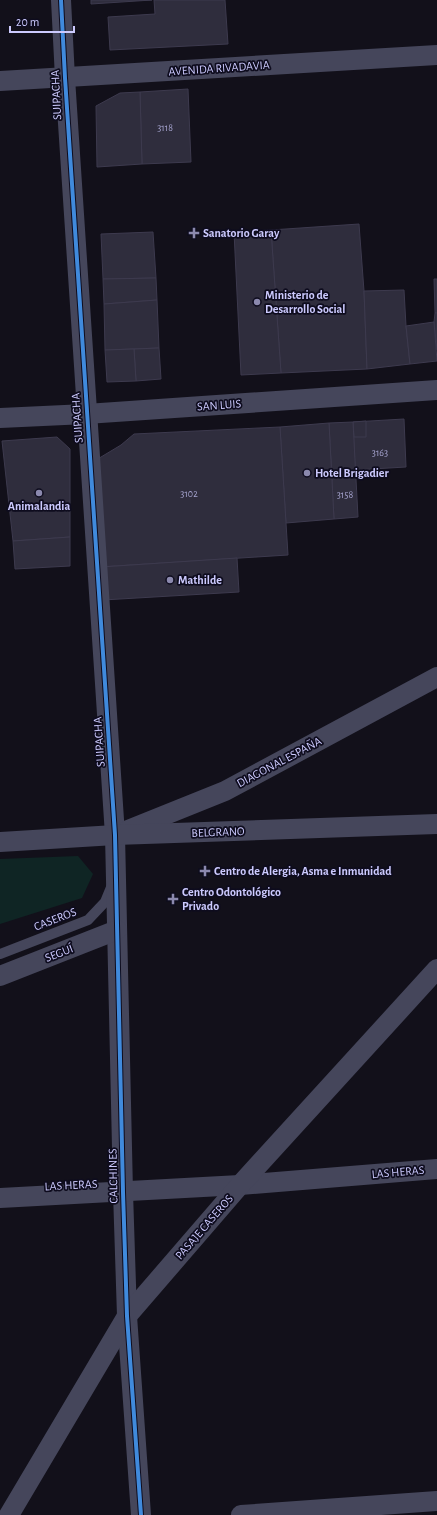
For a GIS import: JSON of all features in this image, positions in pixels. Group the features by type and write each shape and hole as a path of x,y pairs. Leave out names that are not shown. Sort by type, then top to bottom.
{"street":[{"name":"SUIPACHA","path":"61,0 86,414 115,835"},
{"name":"AVENIDA RIVADAVIA","path":"0,81 437,55"},
{"name":"SAN LUIS","path":"0,418 86,414 437,390"},
{"name":"DIAGONAL ESPAÑA","path":"115,835 225,791 437,677"},
{"name":"BELGRANO","path":"0,842 115,835 437,824"},
{"name":"CALCHINES","path":"115,835 123,1192 128,1316 141,1515"},
{"name":"SEGUÍ","path":"0,976 118,930"},
{"name":"PASAJE CASEROS","path":"9,1515 128,1316 240,1185 437,969"},
{"name":"LAS HERAS","path":"0,1198 240,1185 437,1169"},
{"path":"241,1515 437,1501"}],"lane":[{"name":"CASEROS","path":"0,954 88,920 105,902 116,872"}],"green space":[{"path":"78,856 93,874 82,898 0,924 0,859"}],"building":[{"path":"91,0 152,0 91,4"},
{"path":"154,0 225,0 228,44 110,50 108,17 155,14"},
{"path":"188,89 191,162 142,164 140,92"},
{"path":"140,92 142,164 97,167 96,106 120,93"},
{"path":"359,224 364,291 367,369 281,373 271,230"},
{"name":"Ministerio de Desarrollo Social","path":"271,230 281,373 241,375 234,232"},
{"path":"153,232 156,278 103,279 101,234"},
{"path":"156,278 157,300 104,304 103,279"},
{"path":"434,279 437,279 437,313 435,313"},
{"path":"404,290 410,364 367,369 364,291"},
{"path":"157,300 159,348 105,350 104,304"},
{"path":"435,313 437,313 437,350 434,322"},
{"path":"434,322 437,361 410,364 406,326"},
{"path":"159,348 161,379 136,381 134,349"},
{"path":"134,349 136,381 107,382 105,350"},
{"path":"404,419 406,467 355,470 353,422"},
{"path":"366,421 366,437 354,437 353,422"},
{"path":"353,422 358,517 334,519 329,423"},
{"name":"Hotel Brigadier","path":"329,423 334,519 286,523 280,427"},
{"path":"280,427 288,555 99,567 91,463 121,445 134,434"},
{"name":"Animalandia","path":"57,437 70,449 70,537 13,541 2,441"},
{"path":"70,537 70,566 15,569 13,541"},
{"name":"Mathilde","path":"237,558 239,592 103,600 101,567"}],"cycle path":[{"path":"61,0 115,835 127,1316 141,1515"}],"place":[{"name":"Sanatorio Garay","path":"194,233"},
{"name":"Ministerio de Desarrollo Social","path":"257,302"},
{"name":"Hotel Brigadier","path":"307,473"},
{"name":"Animalandia","path":"39,493"},
{"name":"Mathilde","path":"170,580"},
{"name":"Centro de Alergia, Asma e Inmunidad","path":"205,871"},
{"name":"Centro Odontológico Privado","path":"173,899"}]}
